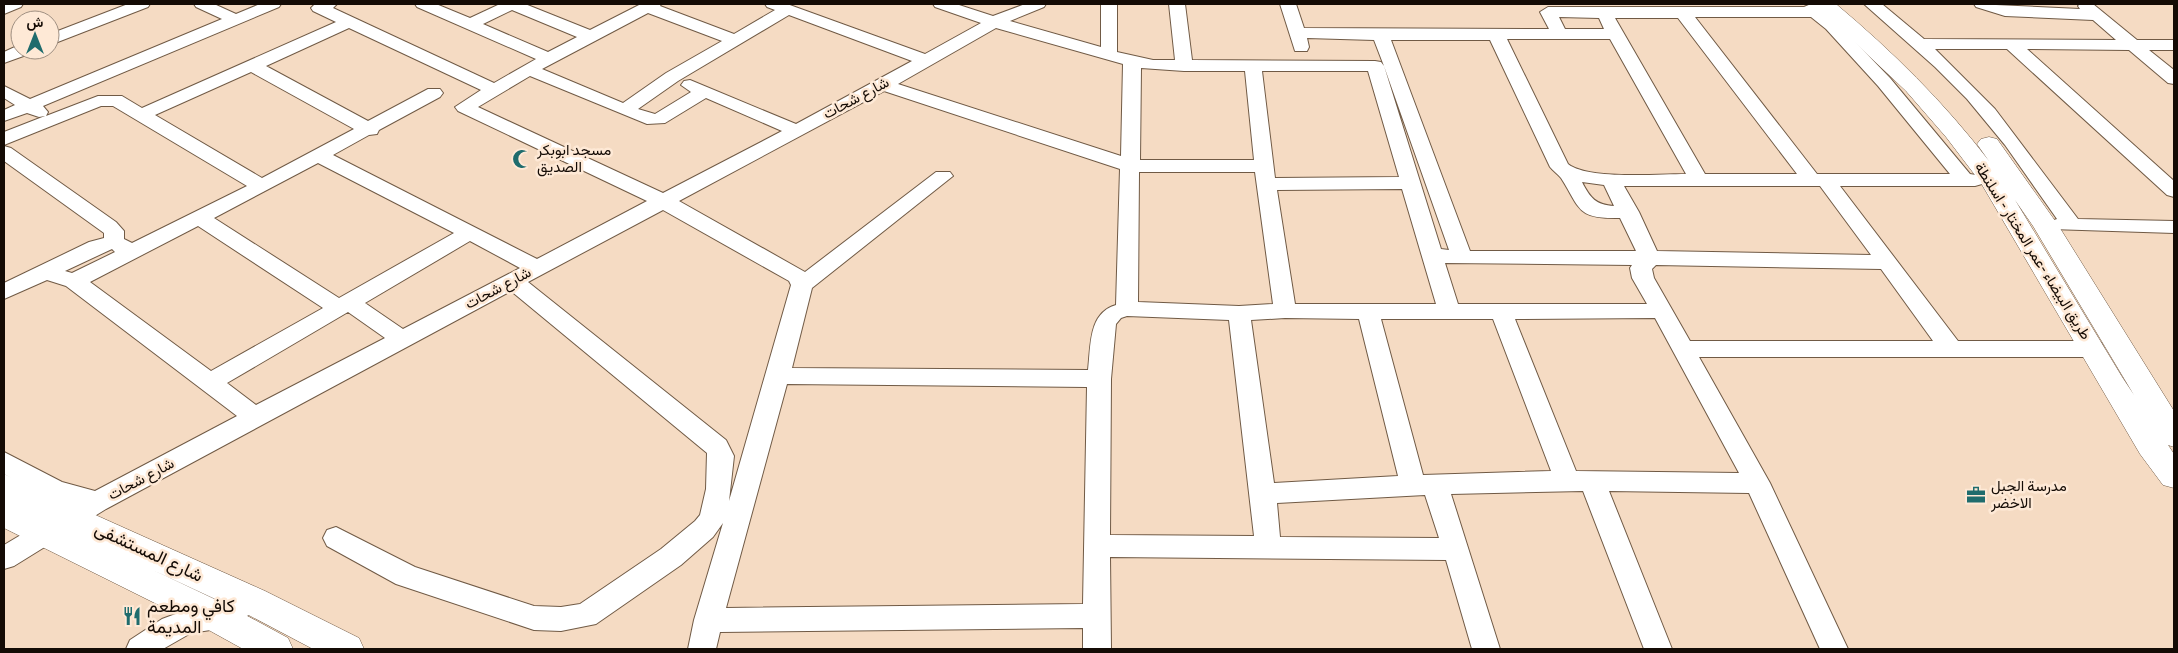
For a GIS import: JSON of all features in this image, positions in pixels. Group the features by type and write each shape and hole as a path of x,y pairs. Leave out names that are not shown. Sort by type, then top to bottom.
{"main road":[{"name":"طريق البيضاء -عمر المختار - اسلنطة","path":"1824,7 1863,35 1902,74 1974,155 1992,181 2151,446 2174,476"},
{"name":"طريق البيضاء -عمر المختار - اسلنطة","path":"1824,7 1921,71 1967,119 2005,166 2040,217 2174,436"},
{"path":"2007,207 2040,217"},
{"name":"شارع المستشفى","path":"4,486 85,509 346,649"},
{"name":"شارع المستشفى","path":"4,513 218,617 275,649"}],"street":[{"path":"4,8 15,4"},
{"path":"202,4 236,20"},
{"path":"4,116 273,4"},
{"path":"423,4 549,58"},
{"path":"470,24 512,4 590,36"},
{"path":"941,4 994,22 1132,61 1153,65 1374,66 1450,312"},
{"path":"1109,4 1109,54"},
{"path":"1177,4 1184,66"},
{"path":"1288,4 1307,65"},
{"path":"1872,4 1922,44 1979,102 2003,130 2072,225"},
{"path":"1982,4 2005,12 2098,15"},
{"path":"2084,4 2174,79"},
{"path":"60,36 133,5"},
{"path":"319,5 350,22 467,75 494,90"},
{"path":"464,107 549,58 651,5 736,40"},
{"name":"شارع شحات","path":"4,558 85,509 255,417 883,85 924,60 994,22 1034,5"},
{"path":"626,109 672,77 736,40 780,6 924,60"},
{"path":"1546,8 1605,13 1682,12 1709,8 1824,7 1965,180"},
{"path":"1546,8 1560,35"},
{"path":"1682,12 1887,262 1952,350"},
{"path":"1605,13 1615,34 1698,178"},
{"path":"142,114 350,22"},
{"path":"1298,33 1381,35 1615,34"},
{"path":"1381,35 1462,258"},
{"path":"1496,35 1560,167 1569,174 1584,206 1593,210 1628,212"},
{"path":"1922,44 2174,44"},
{"path":"2011,44 2174,191"},
{"path":"1127,309 1132,61"},
{"path":"253,66 370,130"},
{"path":"1253,66 1265,175 1285,311"},
{"path":"529,70 647,119 659,119 704,92"},
{"path":"74,281 122,246 200,218 370,130 467,75"},
{"path":"672,77 795,130"},
{"path":"883,85 1131,166 1411,183"},
{"path":"4,91 53,120"},
{"path":"434,93 663,201 791,272 798,277 802,285"},
{"path":"4,139 98,101 110,99 142,114 262,186"},
{"path":"4,152 110,227 122,246"},
{"path":"319,156 536,267"},
{"path":"1569,174 1611,180 1698,178 1992,181"},
{"path":"702,649 708,620 802,285 943,176"},
{"path":"1611,180 1650,258"},
{"path":"2040,217 2072,225 2174,227"},
{"path":"200,218 402,339"},
{"path":"208,383 469,232"},
{"path":"4,292 96,247 122,246"},
{"path":"1432,256 1462,258 1650,258 1887,262"},
{"path":"1650,258 1641,268 1643,278 1756,483 1834,649"},
{"path":"46,272 74,281 255,417"},
{"path":"336,538 406,576 534,618 561,619 586,615 671,557 704,529 712,518 719,489 721,456 718,446 512,280"},
{"path":"1097,649 1096,546 1099,379 1105,323 1113,313 1127,309 1239,313 1285,311 1662,311"},
{"path":"1368,312 1424,485 1456,549 1486,649"},
{"path":"1501,312 1658,649"},
{"path":"1239,313 1263,494 1268,548"},
{"path":"1683,349 2093,349"},
{"path":"778,376 1099,379"},
{"path":"4,462 85,509"},
{"path":"1263,494 1424,485 1580,481 1756,483"},
{"path":"1096,546 1456,549"},
{"path":"140,649 172,628 189,621 218,617 252,600"},
{"path":"708,620 1096,616"}],"place":[{"name":"مسجد ابوبكر الصديق","path":"522,159"},
{"name":"مدرسة الجبل الاخضر","path":"1976,495"},
{"name":"كافي ومطعم المديمة","path":"132,616"}]}
